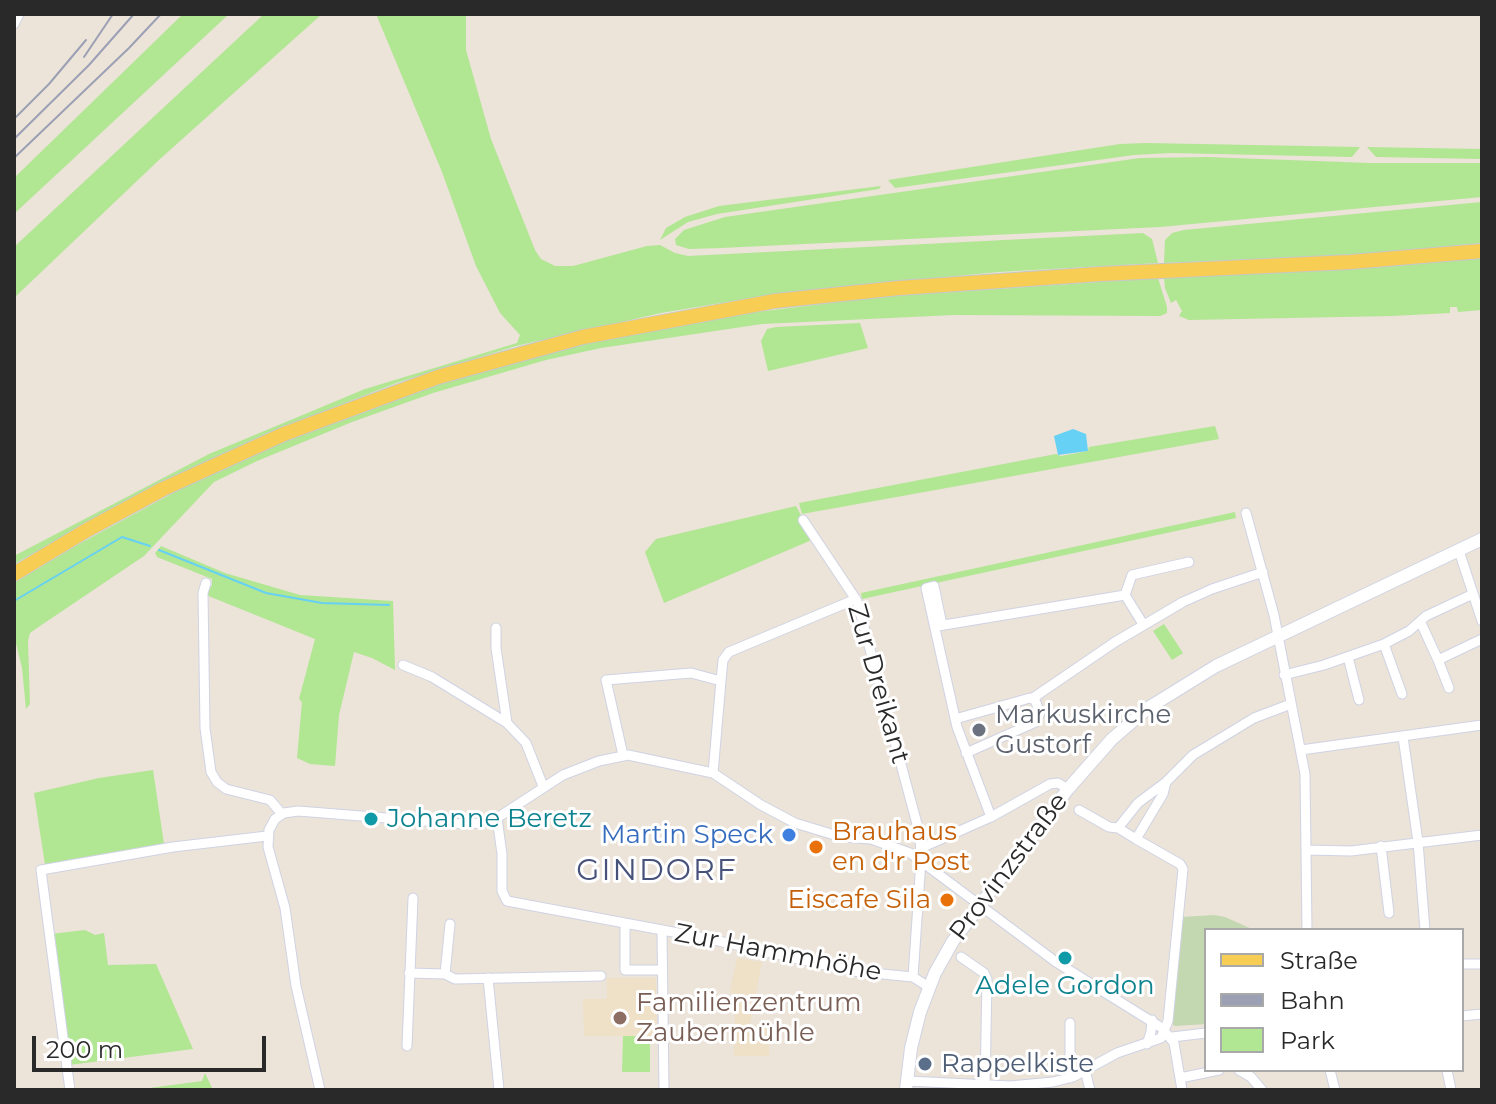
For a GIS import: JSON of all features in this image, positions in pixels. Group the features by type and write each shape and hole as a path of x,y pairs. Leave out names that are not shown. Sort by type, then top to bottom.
{"main road":[{"path":"14,574 74,537 163,489 284,434 438,377 583,337 775,301 899,288 1054,276 1350,262 1482,251"}],"street":[{"path":"14,24 19,14"},
{"path":"1246,513 1263,572 1306,779 1307,928"},
{"name":"Zur Dreikant","path":"803,520 856,599 921,848 913,977"},
{"name":"Provinzstraße","path":"906,1085 913,1039 929,987 953,941 1068,789 1112,739 1148,708 1192,679 1482,539"},
{"path":"1459,551 1481,616"},
{"path":"1125,595 1132,575 1189,562"},
{"path":"955,719 1033,698 1143,624 1204,592 1263,572"},
{"path":"206,583 203,593 205,728 211,772 226,789 270,800 282,814"},
{"path":"1284,675 1384,644 1421,623 1426,616 1473,594"},
{"path":"1125,595 1143,624"},
{"path":"991,817 955,719 938,625 1125,595"},
{"path":"713,773 723,660 729,652 856,599"},
{"path":"1421,623 1449,688"},
{"path":"496,628 507,723"},
{"path":"1438,660 1482,639"},
{"path":"1384,644 1402,694"},
{"path":"1348,657 1359,700"},
{"path":"403,665 436,679 507,723 524,739 543,786"},
{"path":"623,755 606,680 688,672 721,681"},
{"path":"966,753 1037,721 1040,713 1033,698"},
{"path":"1118,828 1143,797 1166,782 1181,765 1212,742 1261,714 1291,704"},
{"path":"1301,750 1482,725"},
{"path":"1403,737 1418,842 1425,928"},
{"path":"320,1090 302,1015 285,908 269,852 267,836 271,824 282,814 304,811 472,824 497,818 543,786 590,764 623,755 713,773 795,823 841,837 871,839 900,849 921,860 1083,981 1152,1020 1169,1034"},
{"path":"1136,839 1163,794 1166,782"},
{"path":"921,848 991,817 1050,784 1058,783 1068,789"},
{"path":"1079,810 1109,827 1118,828 1180,864 1183,869 1169,1034 1182,1090"},
{"name":"Zur Hammhöhe","path":"497,818 505,900 852,971 913,977 929,987"},
{"path":"1307,850 1351,851 1482,835"},
{"path":"70,1090 41,870 173,847 267,836"},
{"path":"1381,846 1389,913"},
{"path":"407,1046 413,898"},
{"path":"445,974 450,924"},
{"path":"625,924 625,970 662,970"},
{"path":"662,930 664,1090"},
{"path":"961,957 984,973 987,979 985,1085"},
{"path":"409,973 445,974 453,979 601,976"},
{"path":"488,978 499,1090"},
{"path":"1147,1044 1152,1020"},
{"path":"1070,1023 1070,1078"},
{"path":"906,1085 1024,1086 1070,1078 1117,1053 1169,1034 1204,1033"},
{"path":"1085,1070 1090,1090"},
{"path":"1180,1078 1209,1072"},
{"path":"1242,1072 1262,1090"}],"shaded area":[{"path":"737,958 762,962 750,1025 769,1026 769,1056 734,1056 735,999 730,991"},
{"name":"Familienzentrum Zaubermühle","path":"607,978 656,978 657,1036 584,1036 583,999 607,999"}],"green space":[{"path":"183,14 229,14 14,214 14,178"},
{"path":"264,14 322,14 160,159 14,298 14,247"},
{"path":"376,14 466,14 466,50 491,139 535,250 541,259 555,266 573,266 660,245 688,256 1143,233 1152,239 1158,263 999,272 787,292 661,313 516,346 399,382 265,434 147,490 14,564 14,556 209,454 365,389 517,343 520,335 500,313 476,266 442,172"},
{"path":"1120,144 1360,147 1352,157 1171,153 1134,155 895,188 888,180"},
{"path":"1367,147 1482,149 1482,159 1376,157"},
{"path":"1207,157 1370,163 1482,163 1482,197 1160,227 689,249 676,245 675,239 684,230 725,217 1140,158"},
{"path":"881,186 879,189 717,214 688,222 660,240 666,228 685,217 719,206"},
{"path":"1482,202 1482,243 1365,254 1164,263 1165,240 1172,233 1184,230"},
{"path":"1482,258 1482,310 1458,312 1457,307 1450,307 1450,313 1189,320 1179,316 1182,311 1176,300 1171,303 1164,278 1385,267"},
{"path":"1158,278 1167,307 1167,313 1160,316 954,315 762,324 601,348 546,360 433,393 352,422 214,482 144,556 30,633 30,704 26,709 22,668 14,635 14,583 186,486 306,432 453,379 578,345 740,314 880,297"},
{"path":"860,323 868,348 768,371 761,341 767,329"},
{"path":"1215,426 1219,439 802,514 799,503 1056,454 1061,456 1088,451 1089,447"},
{"path":"796,506 814,539 664,603 645,552 656,539"},
{"path":"1235,512 1236,518 862,599 861,593"},
{"path":"161,546 225,573 300,595 393,601 395,670 354,652 339,715 335,766 310,764 297,758 302,702 299,699 315,639 206,595 212,579 157,557 155,553"},
{"path":"1164,624 1183,653 1172,660 1153,631"},
{"path":"153,770 164,844 45,865 34,793"},
{"path":"1214,915 1250,928 1204,928 1204,1024 1175,1026 1171,1023 1182,917"},
{"path":"85,930 95,935 104,933 108,965 156,964 193,1049 69,1065 51,934"},
{"path":"623,1036 650,1036 650,1072 622,1072"},
{"path":"205,1073 213,1090 135,1090 202,1081"}],"water":[{"path":"1073,429 1086,434 1088,451 1058,455 1054,436"}],"waterway":[{"path":"14,601 122,537 150,546"},
{"path":"159,550 266,593 322,603 389,605"}],"railway":[{"path":"84,57 113,14"},
{"path":"14,139 89,65 134,14"},
{"path":"14,158 161,14"},
{"path":"14,119 86,40"}],"place":[{"name":"Markuskirche Gustorf","path":"979,730"},
{"name":"Johanne Beretz","path":"371,819"},
{"name":"Martin Speck","path":"789,835"},
{"name":"Brauhaus en d'r Post","path":"816,847"},
{"name":"Eiscafe Sila","path":"947,900"},
{"name":"Adele Gordon","path":"1065,958"},
{"name":"Familienzentrum Zaubermühle","path":"620,1018"},
{"name":"Rappelkiste","path":"925,1064"}],"district":[{"name":"GINDORF","path":"657,871"}]}
